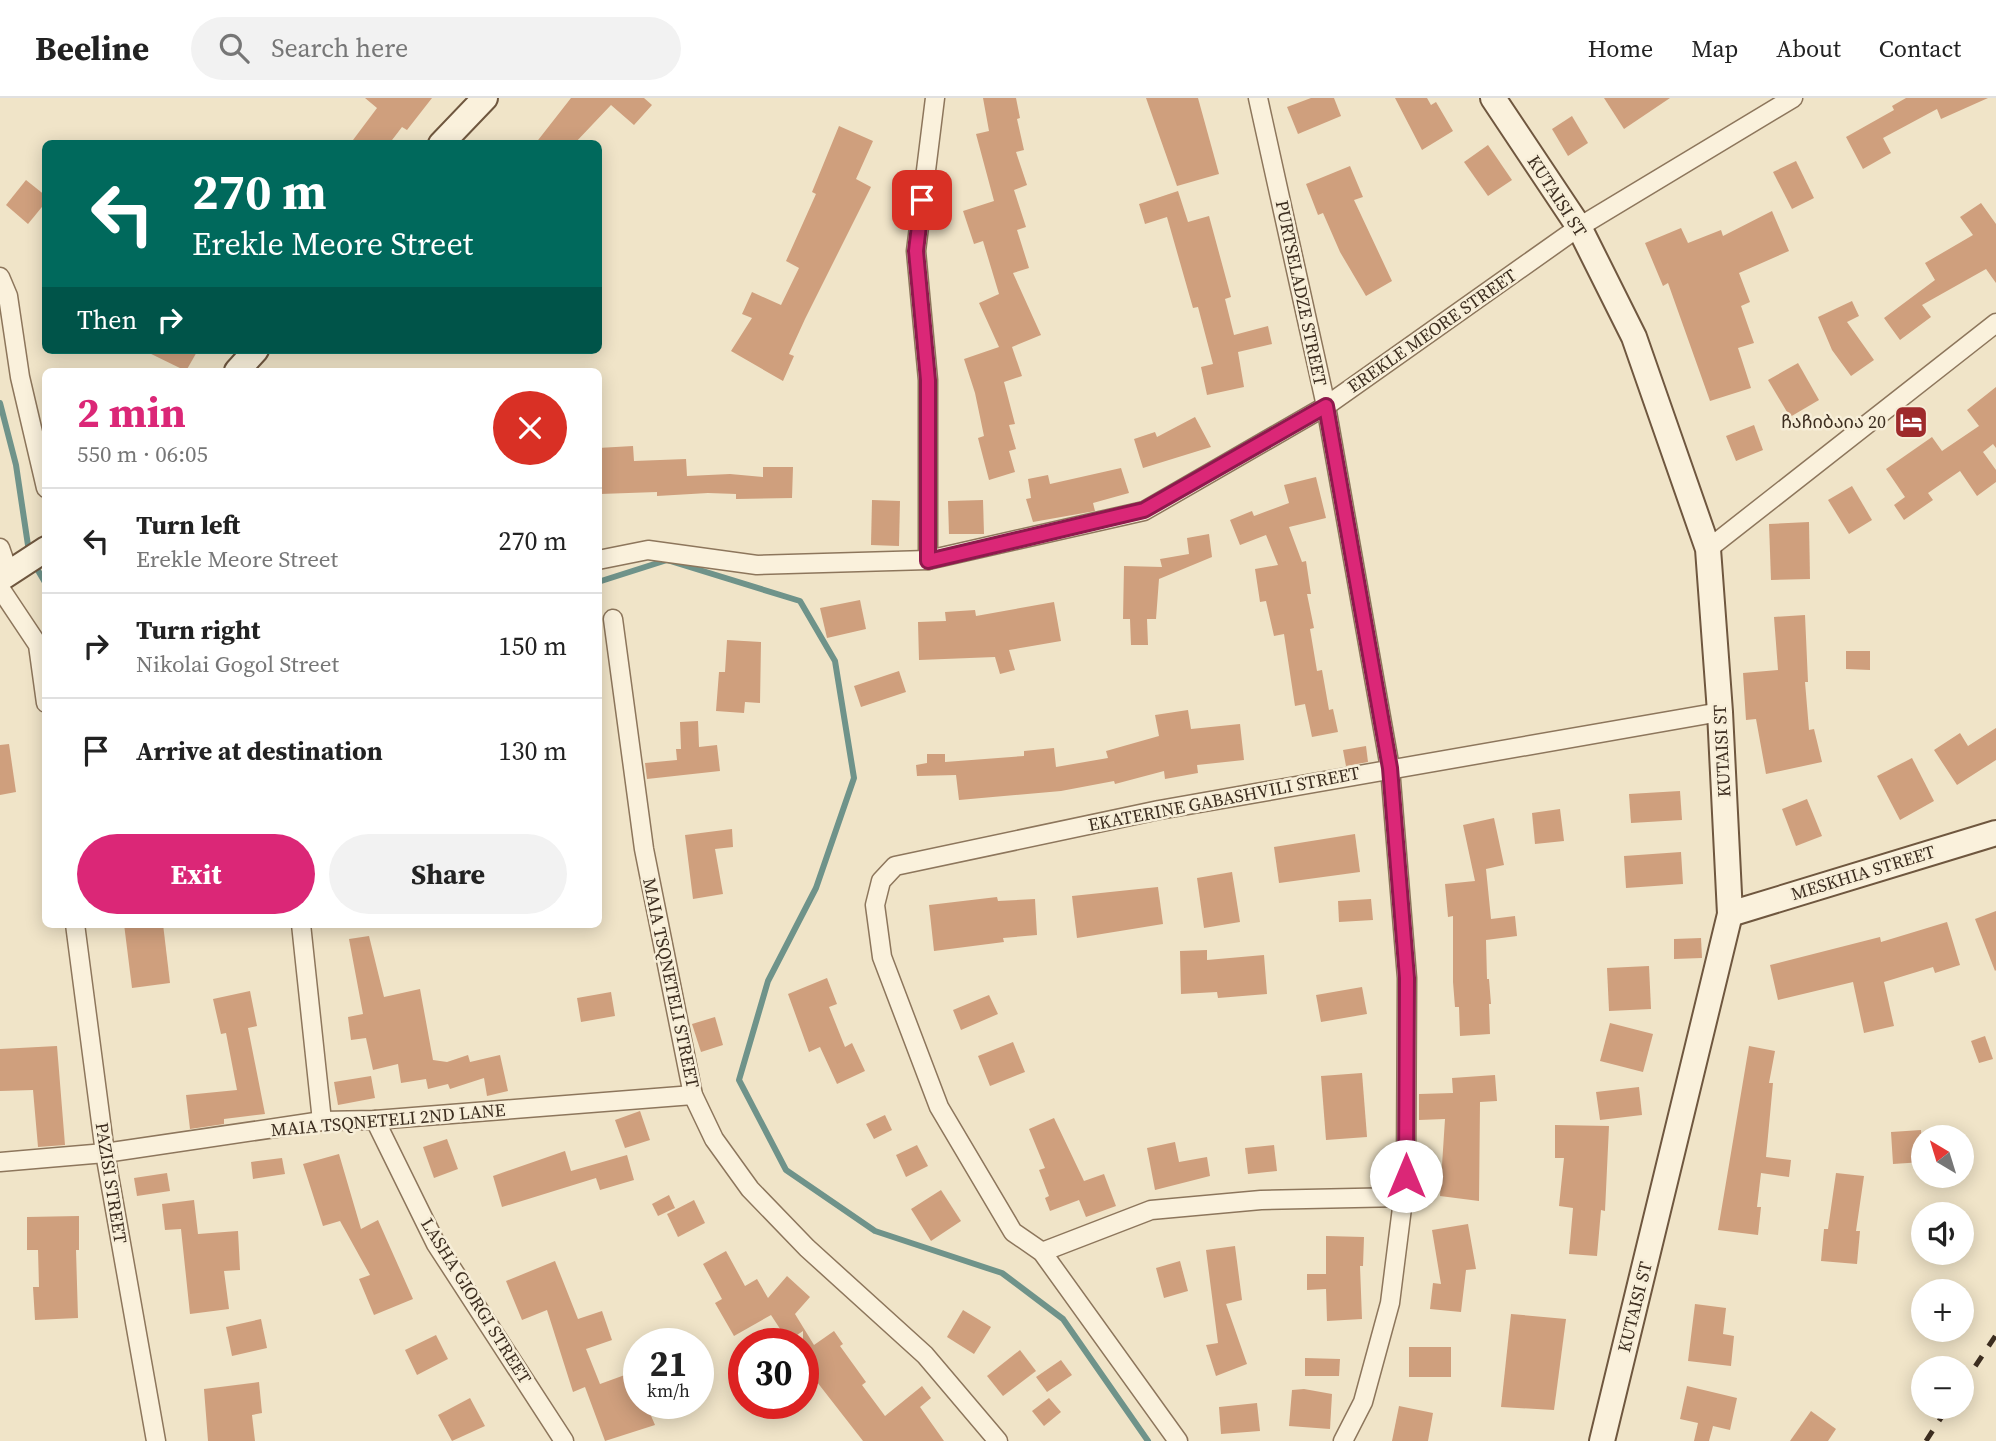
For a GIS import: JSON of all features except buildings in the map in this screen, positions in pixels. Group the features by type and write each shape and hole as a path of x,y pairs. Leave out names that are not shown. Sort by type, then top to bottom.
{"street":[{"path":"445,140 485,98"},
{"path":"928,561 928,380 916,251 935,98"},
{"name":"PURTSELADZE STREET","path":"1258,98 1326,406 1390,768 1407,978 1403,1197 1390,1303 1363,1402 1343,1441"},
{"name":"KUTAISI ST","path":"1493,98 1579,227 1634,337 1707,548 1720,712 1730,914 1602,1441"},
{"name":"EREKLE MEORE STREET","path":"602,559 649,550 757,565 928,561 1144,510 1326,406 1579,227 1793,98"},
{"path":"0,277 8,296 20,377 42,471"},
{"path":"1707,548 1996,323"},
{"path":"240,368 252,354"},
{"path":"0,548 3,580 38,645 42,674"},
{"path":"3,580 42,552"},
{"name":"MAIA TSQNETELI STREET","path":"613,620 644,849 693,1095 714,1139 750,1189 807,1248 925,1356 998,1441"},
{"name":"EKATERINE GABASHVILI STREET","path":"1042,1252 1013,1233 939,1107 882,957 875,905 881,881 895,866 1159,810 1720,712"},
{"name":"MESKHIA STREET","path":"1730,914 1996,833"},
{"name":"PAZISI STREET","path":"76,928 105,1153 156,1441"},
{"path":"301,928 322,1121"},
{"name":"MAIA TSQNETELI 2ND LANE","path":"0,1162 105,1153 322,1121 375,1120 693,1095"},
{"name":"LASHA GIORGI STREET","path":"375,1120 436,1244 564,1441"},
{"path":"1178,1441 1042,1252 1151,1210 1261,1200 1403,1197"}],"waterway":[{"path":"0,403 16,465 29,552"},
{"path":"602,581 667,560 800,601 835,661 854,778 816,888 768,981 739,1080 786,1170 875,1231 1002,1273 1063,1319 1148,1441"},
{"path":"33,562 42,577"}],"railway":[{"path":"1974,1368 1996,1335"},
{"path":"1926,1441 1940,1419"}],"place":[{"name":"ჩაჩიბაია 20","path":"1911,422"}],"route":[{"path":"922,200 916,251 928,380 928,561 1144,510 1326,406 1390,768 1407,978 1406,1176"}]}
